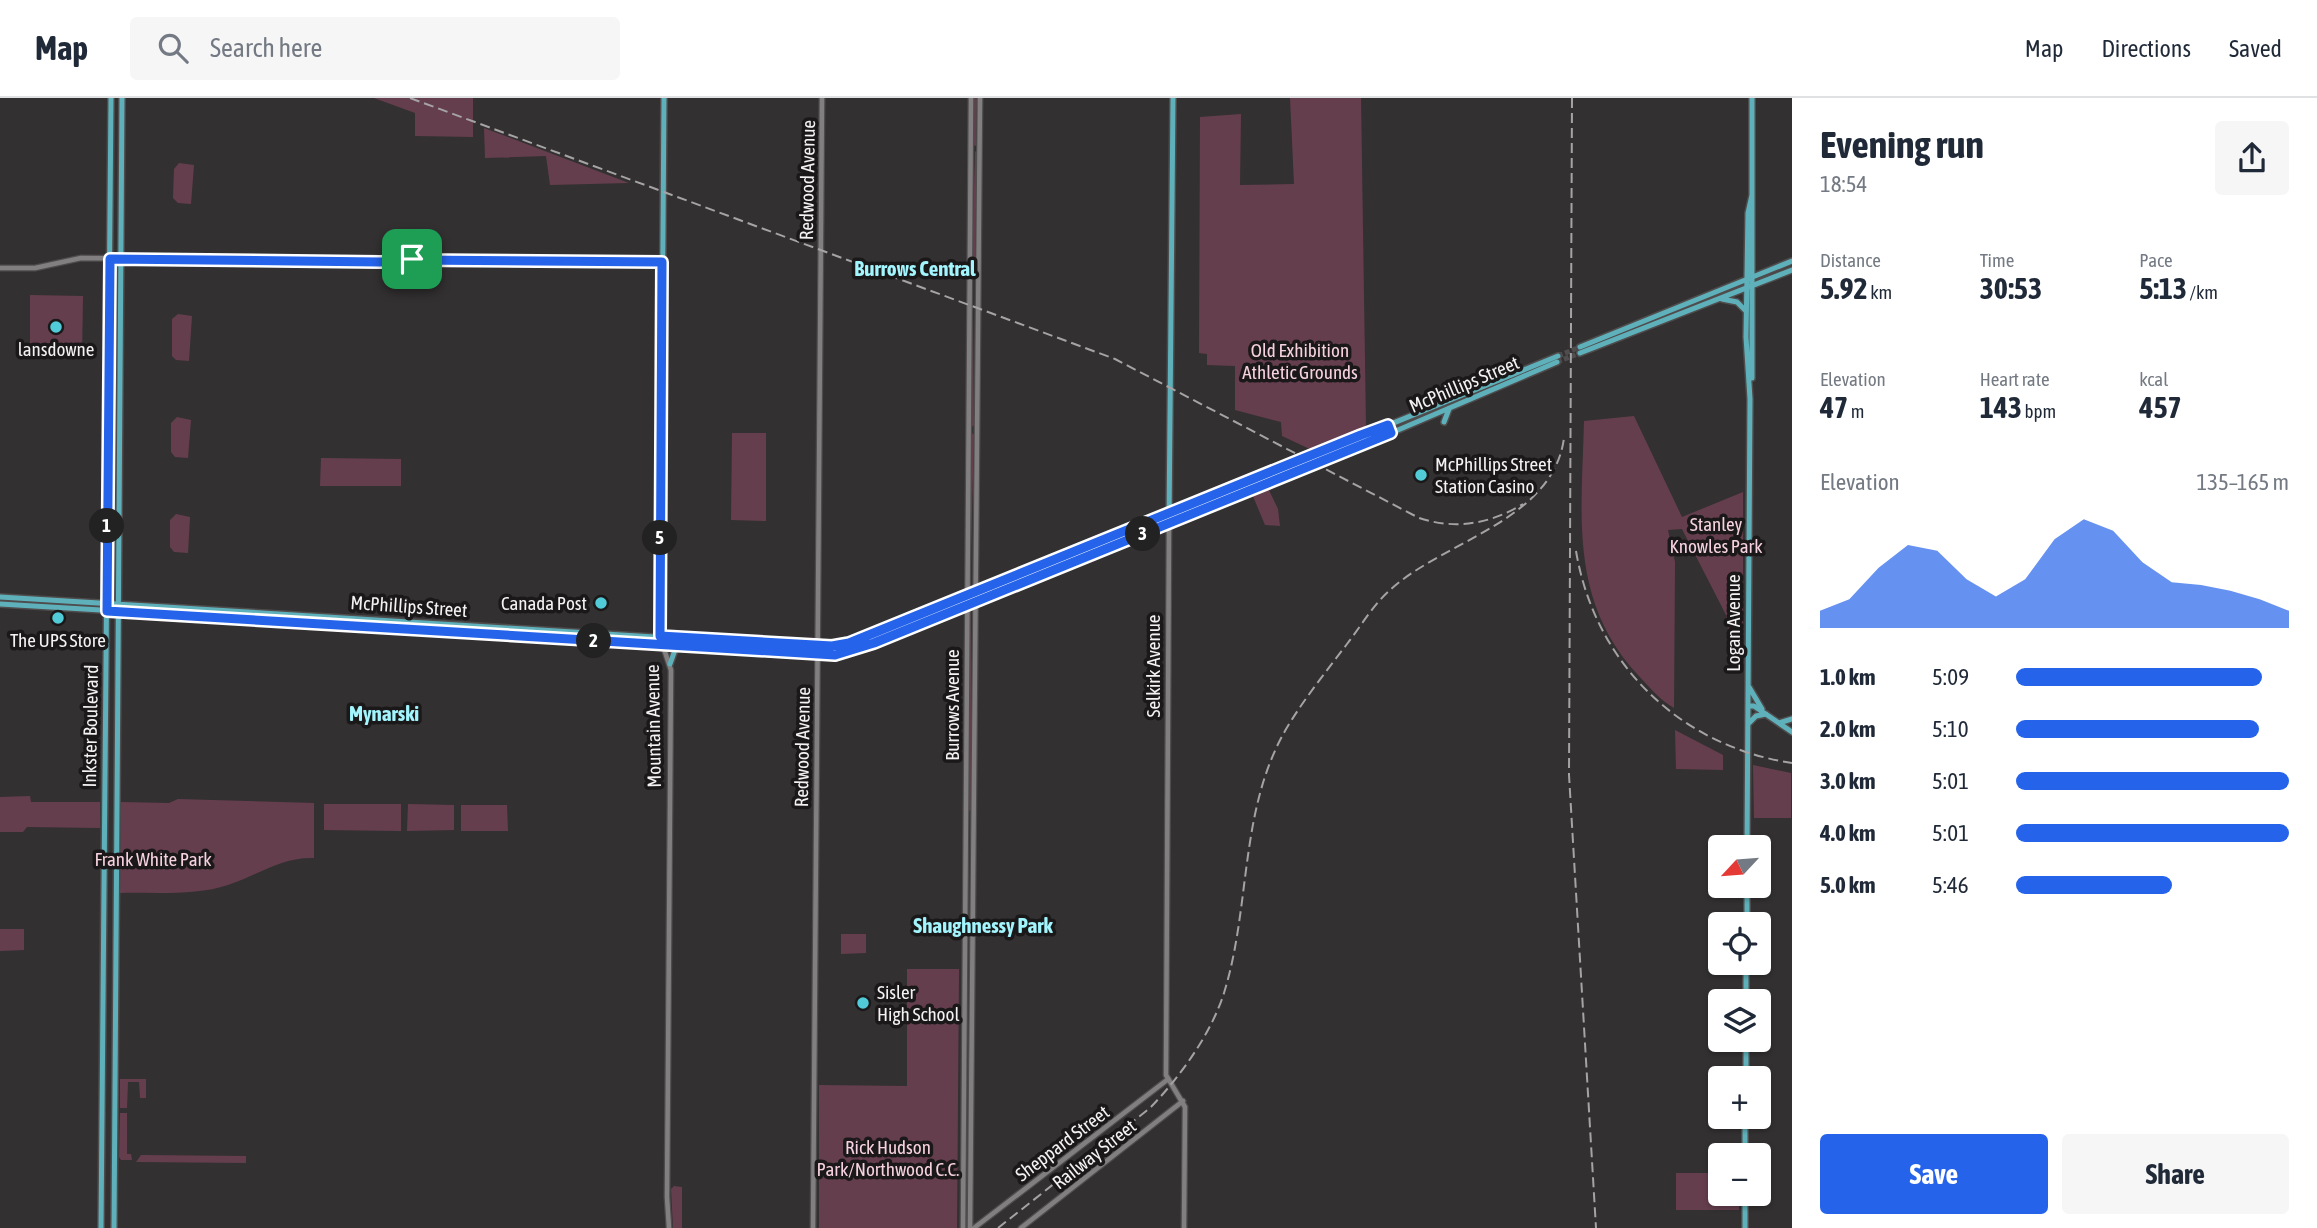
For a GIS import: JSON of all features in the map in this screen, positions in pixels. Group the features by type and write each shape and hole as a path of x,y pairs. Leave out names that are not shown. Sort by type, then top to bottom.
{"main road":[{"name":"Inkster Boulevard","path":"101,1228 111,98"},
{"name":"Inkster Boulevard","path":"114,1228 122,98"},
{"name":"Mountain Avenue","path":"660,636 664,98"},
{"name":"Selkirk Avenue","path":"1169,523 1173,98"},
{"name":"Logan Avenue","path":"1747,835 1752,98"},
{"path":"1792,261 1580,350 1792,270"},
{"name":"Logan Avenue","path":"1750,287 1747,313 1750,399"},
{"path":"1719,298 1737,302 1747,313"},
{"name":"McPhillips Street","path":"0,597 817,646 849,643 1557,359 1391,433 850,652 817,654 0,604"},
{"path":"1444,422 1451,408"},
{"path":"1388,425 1391,433"},
{"path":"1338,446 1339,453"},
{"path":"1171,493 1177,504 1191,505"},
{"path":"1219,494 1222,502"},
{"path":"670,664 675,650 683,646"},
{"path":"1748,686 1766,714"},
{"path":"1748,706 1766,714 1792,732"},
{"path":"1748,723 1756,716 1766,714"},
{"path":"1779,723 1792,719"},
{"path":"1745,1206 1745,1228"}],"street":[{"name":"Redwood Avenue","path":"813,1228 822,98"},
{"name":"Burrows Avenue","path":"963,1228 971,98"},
{"name":"Burrows Avenue","path":"972,1228 980,98"},
{"path":"0,268 35,268 72,259 405,261 409,257 412,260 662,262"},
{"name":"Selkirk Avenue","path":"1167,1080 1169,523"},
{"name":"Mountain Avenue","path":"660,636 670,664 669,1228"},
{"path":"1167,1080 1183,1101 1184,1228"},
{"name":"Sheppard Street","path":"972,1228 1167,1080"},
{"name":"Railway Street","path":"1021,1228 1183,1101"}],"green space":[{"path":"374,98 473,98 473,137 415,136 415,113"},
{"path":"973,98 977,98 976,146 973,145"},
{"name":"Old Exhibition Athletic Grounds","path":"1290,98 1361,98 1366,428 1314,451 1282,436 1281,422 1235,410 1235,366 1207,365 1207,354 1199,353 1200,117 1241,114 1240,185 1294,184"},
{"path":"484,128 629,183 550,185 546,156 485,158"},
{"path":"975,151 977,153 975,262 972,261"},
{"path":"179,163 194,165 191,204 178,203 173,198 174,169"},
{"name":"lansdowne","path":"30,295 83,296 82,358 30,357"},
{"path":"178,314 192,316 189,361 176,360 172,356 172,319"},
{"path":"973,317 974,425 972,427 971,318"},
{"name":"Stanley Knowles Park","path":"1634,416 1682,517 1743,492 1743,649 1738,649 1726,624 1726,615 1682,529 1668,530 1675,562 1674,708 1651,689 1616,646 1600,616 1590,586 1584,554 1584,421"},
{"path":"177,417 191,420 188,458 175,457 171,452 171,423"},
{"path":"971,432 974,435 970,589 968,588"},
{"path":"732,433 766,433 766,521 731,520"},
{"path":"321,458 401,459 401,486 320,486"},
{"path":"1268,488 1278,509 1280,526 1265,525 1252,494"},
{"path":"176,514 190,517 188,553 174,552 170,547 170,520"},
{"path":"971,608 971,810 969,811 969,609"},
{"path":"1675,730 1723,755 1723,770 1676,769"},
{"path":"1753,765 1791,773 1791,818 1754,818"},
{"path":"30,796 31,802 100,802 100,828 27,827 23,832 0,832 0,797"},
{"name":"Frank White Park","path":"178,799 314,803 314,858 280,863 216,888 189,892 120,893 121,802 169,803"},
{"path":"324,804 401,804 401,831 324,830"},
{"path":"408,804 454,805 454,830 407,831"},
{"path":"461,805 507,805 508,831 461,831"},
{"path":"0,929 24,929 24,950 0,951"},
{"path":"841,934 866,934 866,953 841,954"},
{"name":"Rick Hudson Park/Northwood C.C.","path":"907,969 959,969 957,1228 819,1228 819,1085 907,1086"},
{"path":"120,1079 146,1079 146,1098 140,1098 139,1082 128,1082 127,1108 120,1108"},
{"path":"120,1113 127,1113 127,1154 131,1154 132,1160 121,1160 119,1157"},
{"path":"1094,1114 1110,1114 1112,1116 1095,1130"},
{"path":"141,1155 246,1156 246,1163 136,1162"},
{"path":"1676,1173 1708,1173 1708,1206 1739,1206 1739,1210 1676,1210"},
{"path":"674,1186 682,1187 682,1228 673,1228 671,1189"}],"tunnel":[{"path":"1558,356 1580,347"},
{"path":"1557,362 1580,353"}],"railway":[{"path":"410,98 1115,359 1419,518 1446,524 1472,523 1498,516 1523,504"},
{"path":"1572,98 1569,775 1596,1228"},
{"path":"998,1228 1150,1108 1183,1069 1203,1039 1224,993 1233,959 1248,854 1262,786 1274,753 1311,691 1390,590 1438,557 1493,527 1518,510 1540,490 1556,466 1564,438"},
{"path":"1576,551 1586,592 1602,629 1623,663 1649,693 1679,718 1714,739 1751,754 1792,763"}],"place":[{"name":"lansdowne","path":"56,327"},
{"name":"McPhillips Street Station Casino","path":"1421,475"},
{"name":"Canada Post","path":"601,603"},
{"name":"The UPS Store","path":"58,618"},
{"name":"Sisler High School","path":"863,1003"}],"district":[{"name":"Burrows Central","path":"915,269"},
{"name":"Mynarski","path":"384,714"},
{"name":"Shaughnessy Park","path":"983,926"}],"route":[{"path":"409,257 412,259 662,262 660,636 770,644 832,646 849,643 1361,435 1388,425 1391,433 874,643 835,655 107,611 110,259 380,262 405,261 409,257"}]}
